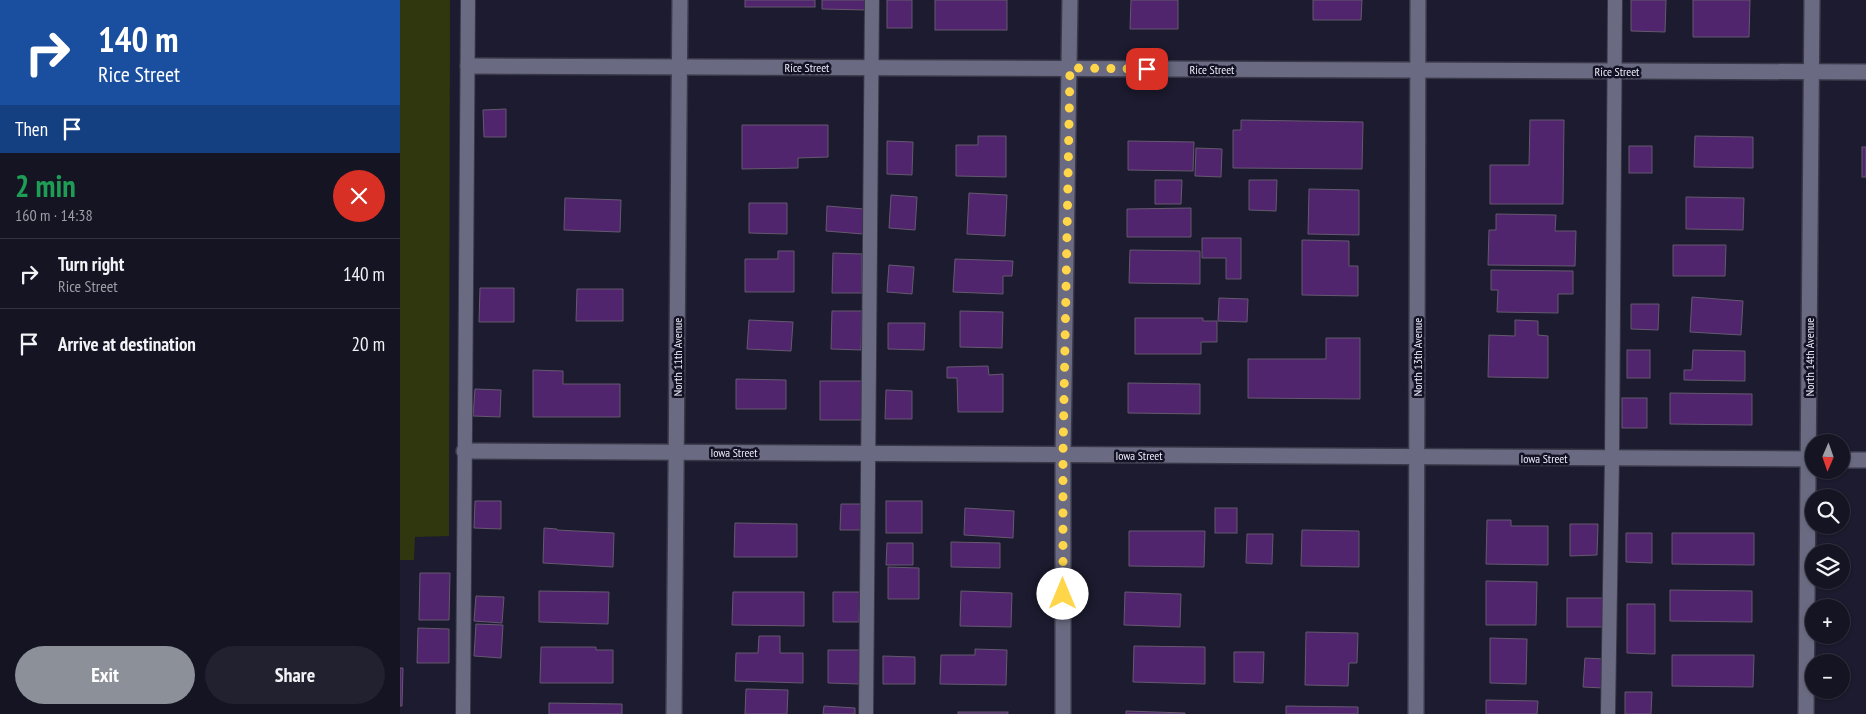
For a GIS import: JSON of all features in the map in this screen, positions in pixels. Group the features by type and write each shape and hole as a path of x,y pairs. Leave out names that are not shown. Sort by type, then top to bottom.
{"street":[{"name":"North 11th Avenue","path":"674,714 680,0"},
{"path":"1063,714 1063,454 1070,0"},
{"name":"North 13th Avenue","path":"1416,714 1418,0"},
{"name":"North 14th Avenue","path":"1811,434 1812,0"},
{"name":"Rice Street","path":"468,66 1866,72"},
{"name":"Iowa Street","path":"464,451 1805,459"},
{"path":"1850,460 1866,460"},
{"name":"North 14th Avenue","path":"1806,714 1811,479"}],"lane":[{"path":"463,714 468,0"},
{"path":"866,714 872,0"},
{"path":"1608,714 1615,0"}],"green space":[{"path":"400,0 450,0 449,536 415,537 414,560 400,560"}],"building":[{"path":"745,0 815,0 815,7 745,7"},
{"path":"822,0 867,0 867,10 822,9"},
{"path":"887,0 912,0 912,28 887,28"},
{"path":"935,0 1007,0 1007,30 935,30"},
{"path":"1131,0 1178,0 1178,29 1130,29"},
{"path":"1313,0 1362,0 1361,20 1313,20"},
{"path":"1631,0 1666,0 1665,32 1631,31"},
{"path":"1693,0 1750,0 1749,37 1693,37"},
{"path":"506,109 506,137 484,137 483,110"},
{"path":"1241,120 1363,122 1362,169 1233,168 1233,130 1241,130"},
{"path":"1530,120 1564,120 1563,204 1490,204 1490,165 1529,165"},
{"path":"742,125 828,125 828,157 798,158 798,168 742,169"},
{"path":"978,136 1006,136 1006,177 956,176 956,145 978,145"},
{"path":"1695,136 1753,137 1753,168 1694,167"},
{"path":"887,141 913,142 912,175 887,174"},
{"path":"1128,141 1194,142 1193,171 1128,170"},
{"path":"1629,146 1652,146 1652,173 1629,173"},
{"path":"1862,147 1866,147 1866,177 1862,177"},
{"path":"1196,148 1222,149 1221,177 1195,176"},
{"path":"1155,180 1182,180 1181,204 1155,204"},
{"path":"1249,180 1277,180 1276,211 1249,210"},
{"path":"1309,189 1359,190 1359,235 1308,234"},
{"path":"969,193 1007,195 1005,236 967,234"},
{"path":"891,195 917,197 915,230 889,228"},
{"path":"1686,197 1744,198 1743,230 1686,229"},
{"path":"565,198 621,200 620,232 564,230"},
{"path":"749,203 787,203 787,234 749,233"},
{"path":"827,206 864,209 863,234 826,231"},
{"path":"1191,208 1191,237 1127,237 1127,209"},
{"path":"1496,214 1556,215 1555,231 1576,231 1575,266 1488,265 1489,230 1496,230"},
{"path":"1202,238 1241,238 1241,279 1226,279 1226,258 1202,258"},
{"path":"1302,240 1349,241 1349,266 1358,266 1358,296 1302,295"},
{"path":"1673,245 1726,245 1725,276 1673,276"},
{"path":"1130,250 1200,251 1200,284 1129,283"},
{"path":"778,251 794,251 794,292 745,292 745,259 778,259"},
{"path":"833,253 862,254 862,293 832,293"},
{"path":"955,259 1013,261 1012,276 1003,276 1003,294 953,292"},
{"path":"889,265 914,267 912,294 887,292"},
{"path":"1491,270 1573,271 1573,294 1558,294 1558,313 1497,312 1498,290 1491,290"},
{"path":"480,288 514,288 514,322 479,322"},
{"path":"577,289 623,289 623,321 576,321"},
{"path":"1692,297 1743,301 1741,335 1690,332"},
{"path":"1219,298 1248,299 1247,322 1218,321"},
{"path":"1631,304 1659,304 1658,330 1631,329"},
{"path":"832,311 862,311 861,350 831,349"},
{"path":"960,311 1003,312 1002,348 960,347"},
{"path":"1135,318 1203,318 1203,321 1217,321 1217,342 1201,342 1201,354 1135,354"},
{"path":"749,320 793,322 791,351 747,349"},
{"path":"1515,320 1538,321 1538,335 1548,336 1548,378 1488,377 1489,335 1515,336"},
{"path":"888,323 925,323 924,350 888,349"},
{"path":"1326,338 1360,338 1360,399 1248,398 1248,359 1326,359"},
{"path":"1627,350 1650,350 1650,378 1627,378"},
{"path":"1693,350 1745,351 1745,381 1684,380 1684,370 1692,370"},
{"path":"988,366 989,375 1003,374 1003,412 958,412 957,378 947,378 947,367"},
{"path":"533,370 563,371 563,384 620,384 620,417 533,417"},
{"path":"736,379 786,380 786,409 736,409"},
{"path":"820,381 864,381 864,420 820,420"},
{"path":"1128,383 1200,384 1200,414 1128,413"},
{"path":"475,389 501,390 500,417 473,416"},
{"path":"886,390 912,391 912,419 885,419"},
{"path":"1670,393 1752,394 1752,425 1670,424"},
{"path":"1622,398 1647,398 1647,428 1622,428"},
{"path":"475,501 501,501 501,529 474,528"},
{"path":"886,501 922,501 922,533 886,533"},
{"path":"841,504 864,504 864,530 840,530"},
{"path":"965,508 1014,511 1013,538 964,535"},
{"path":"1215,508 1237,508 1237,533 1215,533"},
{"path":"1487,520 1511,520 1511,526 1548,526 1548,565 1486,564"},
{"path":"735,523 797,524 797,557 734,557"},
{"path":"1570,524 1598,524 1597,555 1570,556"},
{"path":"544,528 614,533 613,567 543,563"},
{"path":"1302,530 1359,531 1359,567 1301,566"},
{"path":"1129,531 1205,531 1204,567 1129,566"},
{"path":"1626,533 1652,533 1652,563 1626,562"},
{"path":"1672,533 1754,533 1754,565 1672,564"},
{"path":"1247,534 1273,534 1272,564 1246,563"},
{"path":"951,542 1000,543 1000,568 951,567"},
{"path":"887,543 913,543 913,565 886,565"},
{"path":"888,567 919,568 919,599 888,599"},
{"path":"420,573 450,573 449,620 419,620"},
{"path":"1486,581 1537,582 1536,625 1486,625"},
{"path":"1670,590 1752,591 1752,622 1670,621"},
{"path":"539,591 609,592 608,624 539,622"},
{"path":"961,591 1012,593 1011,627 960,626"},
{"path":"733,592 804,592 804,626 732,625"},
{"path":"833,592 860,592 859,622 833,622"},
{"path":"1125,592 1181,594 1180,627 1124,625"},
{"path":"476,596 504,597 502,623 474,621"},
{"path":"1567,598 1605,598 1605,627 1567,627"},
{"path":"1627,604 1655,604 1655,654 1627,653"},
{"path":"476,624 503,625 501,658 474,656"},
{"path":"418,628 449,629 449,663 417,663"},
{"path":"1306,632 1358,633 1357,663 1349,663 1348,686 1305,685"},
{"path":"759,636 780,636 780,653 803,653 803,683 735,681 736,653 758,653"},
{"path":"1490,638 1527,639 1526,684 1490,683"},
{"path":"1134,646 1205,647 1205,684 1133,682"},
{"path":"541,647 596,647 596,650 613,650 613,683 540,683"},
{"path":"975,649 1007,650 1006,685 940,684 941,655 975,655"},
{"path":"828,650 860,650 859,684 828,683"},
{"path":"1234,652 1264,652 1263,683 1234,682"},
{"path":"1672,655 1754,655 1753,687 1672,686"},
{"path":"883,656 915,657 915,684 883,684"},
{"path":"1585,658 1604,659 1603,688 1583,687"},
{"path":"400,668 403,668 402,706 400,706"},
{"path":"746,689 788,690 787,714 745,714"},
{"path":"1625,692 1652,692 1651,714 1625,714"},
{"path":"1486,700 1538,701 1537,714 1486,714"},
{"path":"549,703 622,704 622,714 549,714"},
{"path":"824,706 855,708 855,714 823,714"},
{"path":"1286,706 1358,707 1358,714 1286,714"},
{"path":"1126,711 1185,713 1185,714 1126,714"},
{"path":"958,712 1008,712 1008,714 958,714"}],"route":[{"path":"1063,594 1063,454 1070,68 1147,69"}]}
